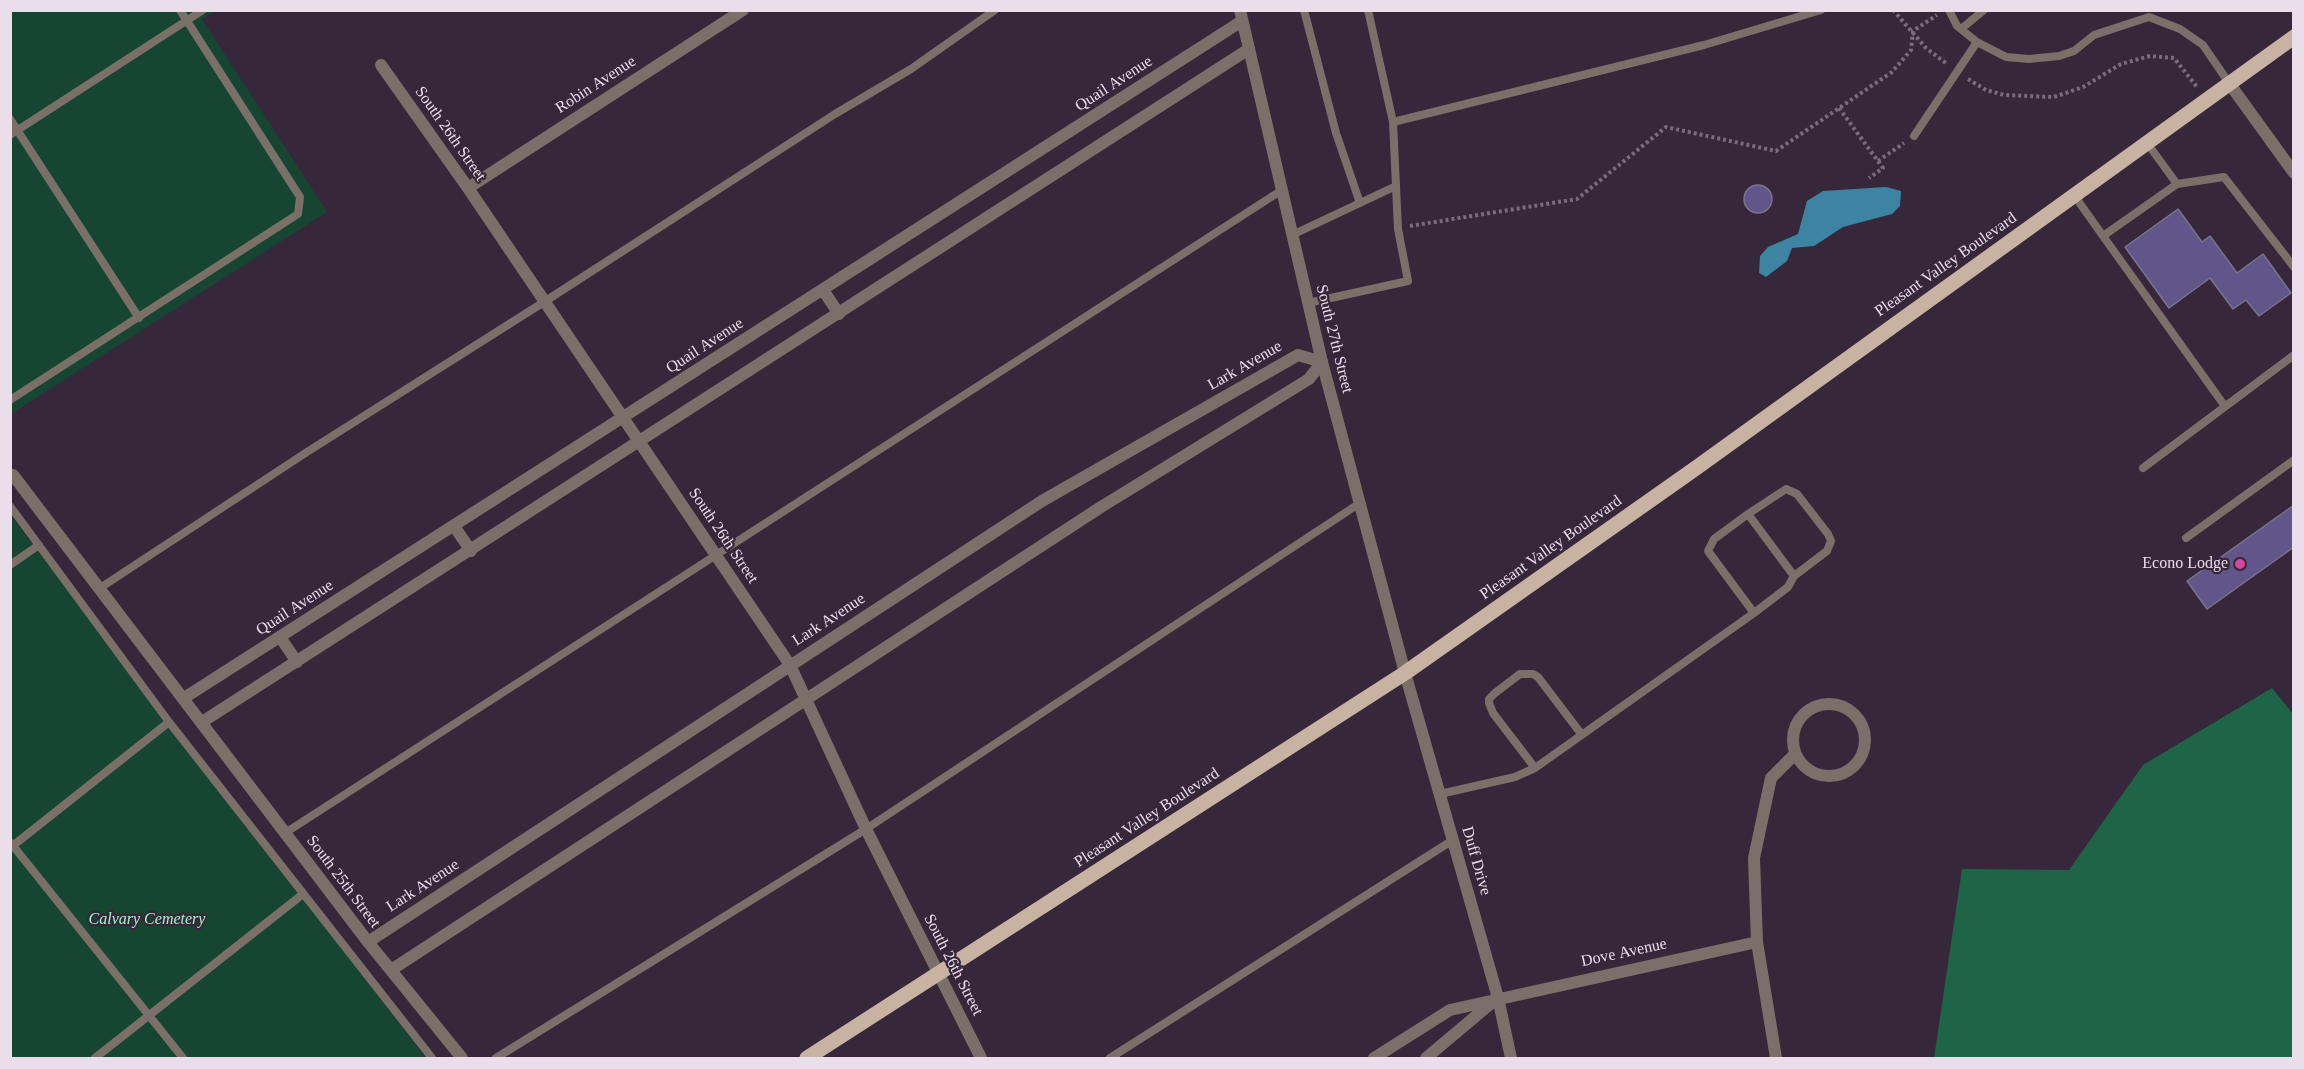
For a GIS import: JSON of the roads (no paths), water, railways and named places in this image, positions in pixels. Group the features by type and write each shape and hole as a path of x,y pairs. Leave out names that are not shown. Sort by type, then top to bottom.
{"main road":[{"name":"Pleasant Valley Boulevard","path":"807,1059 1405,673 1696,468 2294,37"}],"street":[{"name":"Robin Avenue","path":"468,188 743,10"},
{"name":"South 27th Street","path":"1241,16 1322,362 1405,673"},
{"name":"Quail Avenue","path":"184,698 823,290 1241,16"},
{"path":"202,722 1249,49"},
{"name":"South 26th Street","path":"381,65 468,188 790,665 866,829 981,1059"},
{"path":"2229,83 2294,173"},
{"path":"823,290 839,314"},
{"name":"Lark Avenue","path":"368,942 1042,501 1298,354 1322,362"},
{"path":"390,970 1101,507 1309,380 1322,362"},
{"name":"South 25th Street","path":"13,475 368,942 462,1059"},
{"path":"454,526 471,551"},
{"path":"280,637 297,662"},
{"name":"Duff Drive","path":"1405,673 1498,998 1511,1059"},
{"path":"1776,1059 1757,942 1754,858 1759,825 1771,778 1795,754 1794,729 1809,709 1821,704 1834,704 1846,708 1856,716 1863,727 1866,738 1860,760 1843,775 1832,777 1809,772 1795,754"},
{"name":"Dove Avenue","path":"1374,1059 1450,1010 1757,942"},
{"name":"Dove Avenue","path":"1426,1059 1498,998"}],"lane":[{"path":"10,400 298,214 300,197 180,10"},
{"path":"14,132 203,10"},
{"path":"100,588 306,452 544,302 834,114 911,69 995,10"},
{"path":"1304,10 1336,133 1360,203"},
{"path":"1308,303 1408,281 1398,229 1393,122 1368,10"},
{"path":"1393,122 1704,45 1821,10"},
{"path":"1950,10 1961,29 1977,42 2006,57 2029,59 2059,56 2074,51 2094,35 2149,16 2180,29 2203,45 2229,83"},
{"path":"1961,29 1984,10"},
{"path":"1914,136 1977,42"},
{"path":"10,119 14,132 139,318"},
{"path":"2148,143 2177,184"},
{"path":"2103,236 2177,184 2224,177 2294,267"},
{"path":"1292,235 1396,186"},
{"path":"285,833 1282,190"},
{"path":"2074,195 2224,405"},
{"path":"2143,468 2224,405 2294,355"},
{"path":"2186,538 2294,460"},
{"path":"1440,794 1515,777 1535,768 1754,612 1788,587 1794,576 1827,551 1831,541 1797,494 1786,489 1714,539 1708,551 1754,612"},
{"path":"496,1059 866,829 1360,503"},
{"path":"10,506 169,722 432,1059"},
{"path":"1748,514 1794,576"},
{"path":"10,565 39,545"},
{"path":"1535,768 1493,713 1489,703 1495,693 1520,674 1533,674 1538,677 1582,735"},
{"path":"169,722 12,845 183,1059"},
{"path":"1110,1059 1453,840"},
{"path":"95,1059 303,894"}],"water":[{"path":"1886,187 1901,191 1900,206 1892,214 1843,227 1814,246 1792,248 1787,261 1766,277 1759,273 1760,256 1768,247 1798,234 1807,201 1823,191"}],"place":[{"name":"Econo Lodge","path":"2240,564"}],"park label":[{"name":"Calvary Cemetery","path":"147,920"}]}
